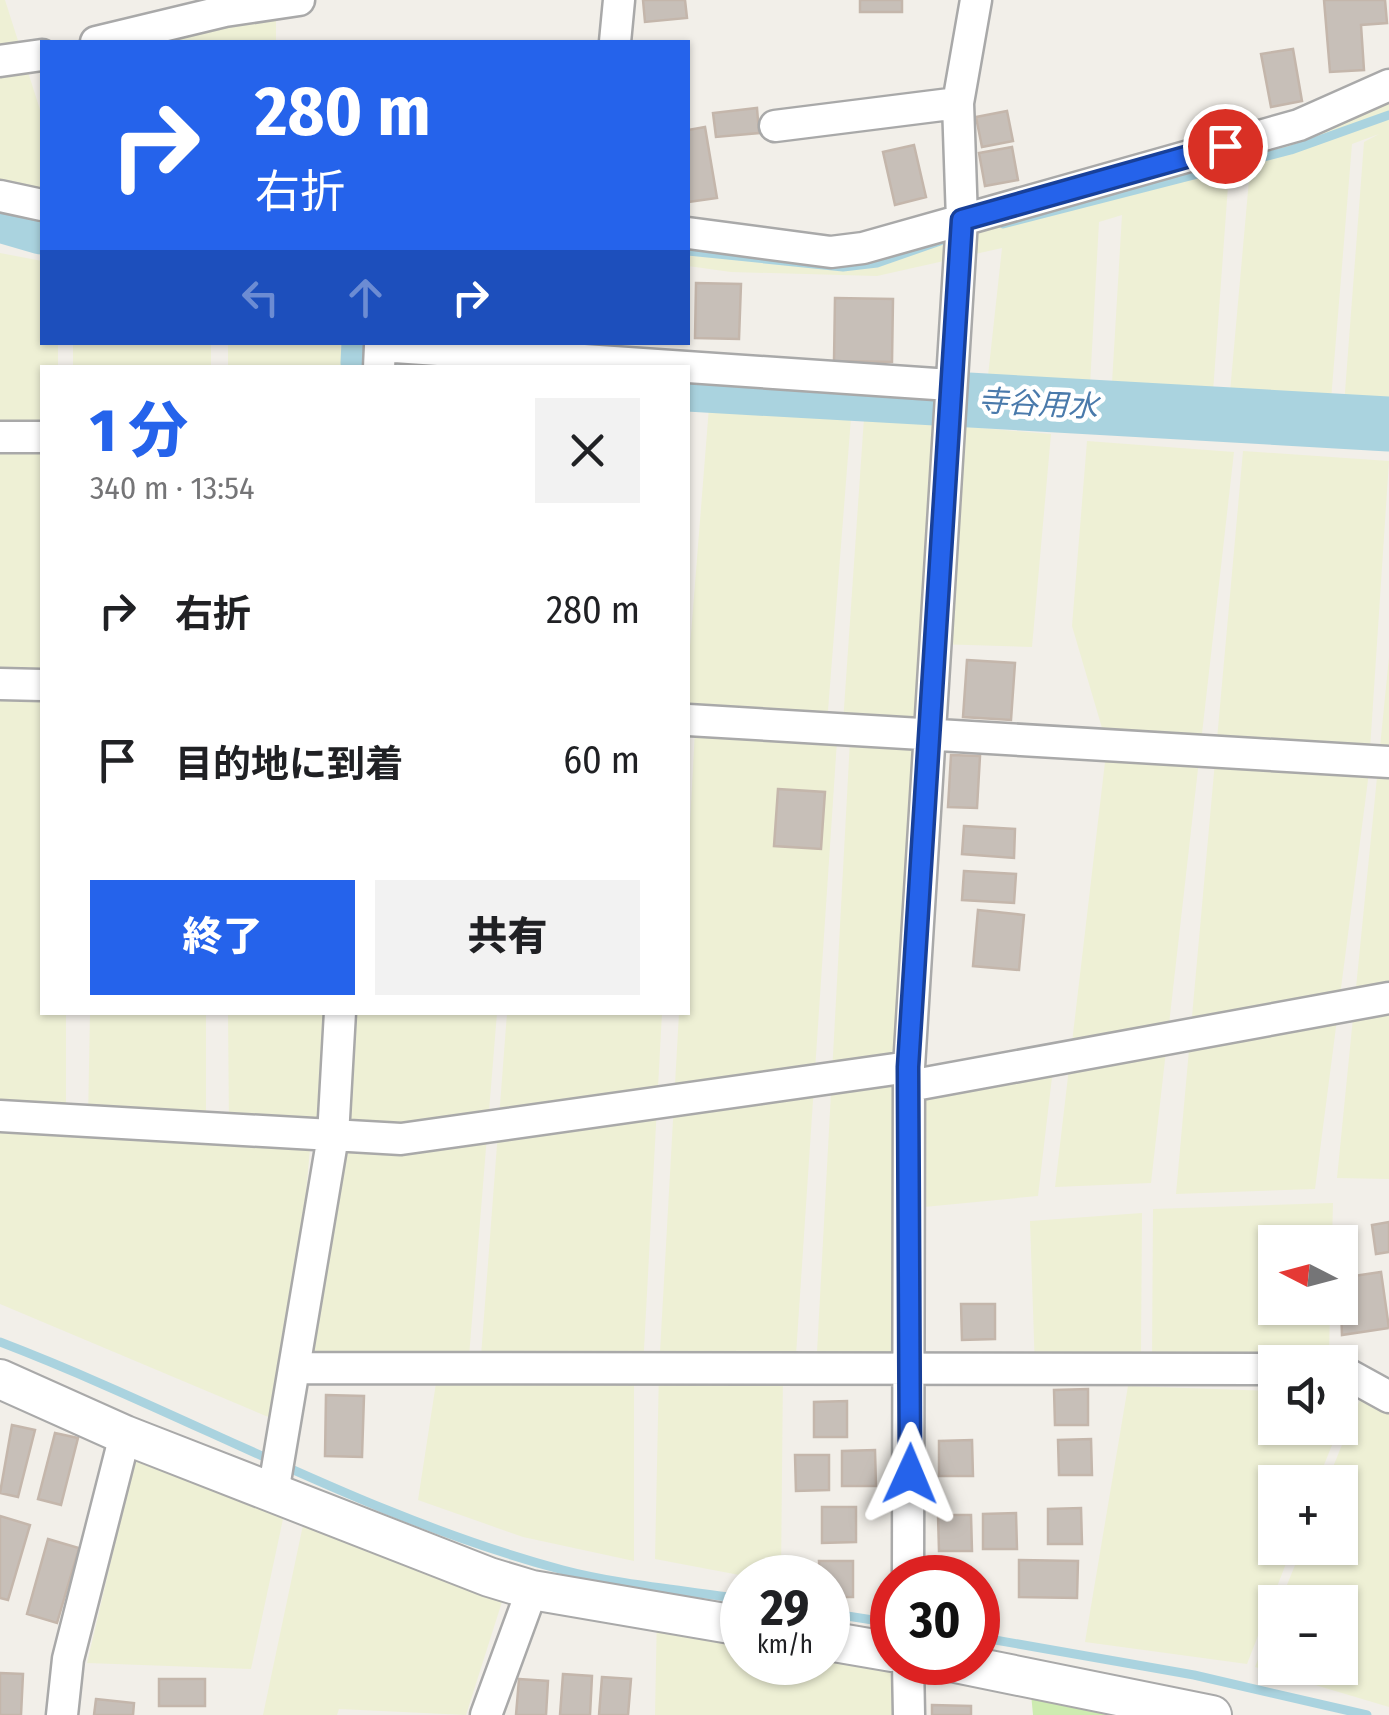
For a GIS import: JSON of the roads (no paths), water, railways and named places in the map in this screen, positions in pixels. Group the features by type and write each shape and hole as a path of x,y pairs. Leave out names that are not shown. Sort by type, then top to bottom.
{"street":[{"path":"103,40 224,6 299,0"},
{"path":"615,40 619,0"},
{"path":"908,1555 909,1077 962,220 958,103 976,0"},
{"path":"0,61 40,55"},
{"path":"690,233 832,252 863,248 1299,125 1389,86"},
{"path":"775,126 958,103"},
{"path":"0,196 40,205"},
{"path":"379,365 380,346 658,365"},
{"path":"690,367 950,385"},
{"path":"0,437 40,437"},
{"path":"0,684 40,684"},
{"path":"690,720 1389,762"},
{"path":"0,1116 400,1140 909,1077 1389,998"},
{"path":"274,1493 333,1136 340,1015"},
{"path":"294,1368 1258,1369"},
{"path":"0,1379 125,1436 532,1590 720,1622"},
{"path":"1358,1380 1389,1397"},
{"path":"62,1715 68,1659 125,1436"},
{"path":"486,1715 532,1590"},
{"path":"1000,1672 1212,1715"},
{"path":"908,1685 909,1715"}],"waterway":[{"path":"1003,224 1291,150 1389,115"},
{"name":"寺谷用水","path":"0,215 40,226"},
{"path":"690,251 843,267 877,263 940,241"},
{"name":"寺谷用水","path":"369,345 368,363 386,365"},
{"name":"寺谷用水","path":"690,384 1389,424"},
{"path":"0,1342 419,1523 563,1570 720,1596"},
{"path":"850,1616 870,1620"},
{"path":"1000,1641 1194,1675 1367,1715"}]}
